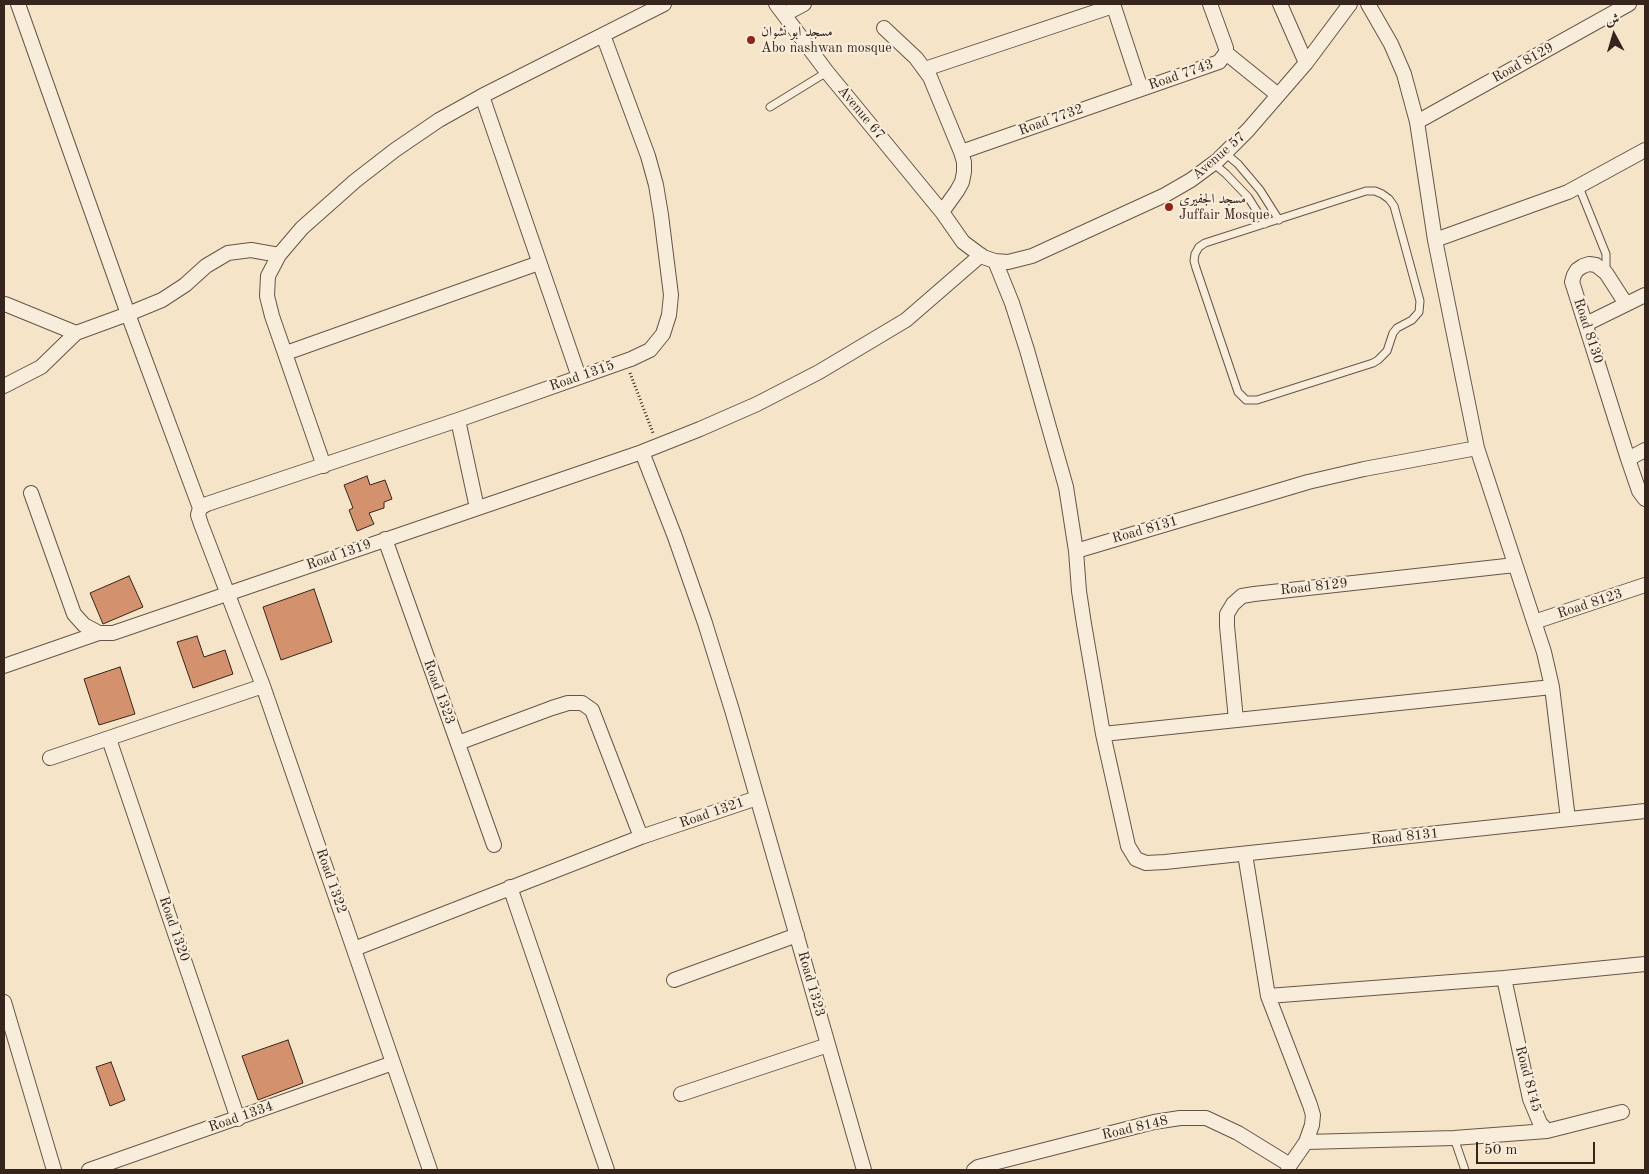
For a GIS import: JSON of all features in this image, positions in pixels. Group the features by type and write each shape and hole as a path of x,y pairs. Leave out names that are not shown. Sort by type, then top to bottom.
{"street":[{"name":"Road 1322","path":"18,4 128,314 200,508 198,515 263,686 430,1170"},
{"path":"324,466 267,296 268,276 279,255 302,228 356,181 395,150 438,120 664,4"},
{"path":"781,9 804,4"},
{"name":"Road 7743","path":"1141,89 1219,62 1226,53 1226,48 1210,4"},
{"path":"1280,4 1306,63"},
{"name":"Avenue 57","path":"1042,250 1165,195 1191,180 1213,163 1248,130 1306,63 1350,4"},
{"path":"1368,4 1392,44 1404,74 1417,122 1435,240 1477,448 1544,652 1552,687 1568,819"},
{"name":"Road 8129","path":"1417,122 1629,4"},
{"path":"925,69 1113,5 1141,89"},
{"name":"Avenue 67","path":"781,9 827,72 958,231 982,247 995,252 1028,253 1042,250"},
{"path":"884,28 925,69 961,152 964,167 962,182 945,216"},
{"name":"Road 1315","path":"200,508 207,504 458,420 626,361 650,350 663,334 669,315 671,295 656,185 639,132 603,35"},
{"path":"1226,53 1278,95"},
{"name":"Road 7732","path":"961,152 1141,89"},
{"path":"482,96 579,377"},
{"path":"1435,240 1557,197 1579,187 1645,150"},
{"name":"Avenue 67","path":"945,216 963,242 995,261 1008,262 1020,260 1042,250"},
{"path":"4,386 41,367 76,333 162,300 185,285 206,266 228,252 251,250 279,255"},
{"name":"Road 1319","path":"4,666 99,633 113,633 128,629 227,593 642,452 700,429 757,404 819,372 906,320 982,255"},
{"path":"995,261 1012,303 1027,350 1058,459 1071,515 1084,624 1103,734 1552,687"},
{"path":"286,353 539,263"},
{"name":"Road 8130","path":"1606,273 1596,265 1589,264 1577,270 1572,282 1628,459 1639,491 1645,499"},
{"path":"1606,273 1626,304"},
{"path":"1586,324 1645,295"},
{"path":"5,304 76,333"},
{"path":"458,420 477,508"},
{"name":"Road 8131","path":"1076,551 1308,482 1364,469 1477,448"},
{"path":"1628,459 1645,450"},
{"name":"Road 1321","path":"354,949 641,837 757,798 705,623 675,537 642,452"},
{"path":"31,493 74,614 84,625 99,633"},
{"name":"Road 1323","path":"384,539 494,845"},
{"name":"Road 8129","path":"1236,720 1227,614 1233,604 1242,596 1515,565"},
{"name":"Road 8123","path":"1534,622 1645,585"},
{"path":"50,758 263,686"},
{"path":"458,743 552,708 568,703 582,704 592,710 641,837"},
{"name":"Road 8131","path":"1103,734 1128,846 1136,859 1146,862 1165,862 1245,854 1645,811"},
{"name":"Road 1320","path":"109,739 238,1119"},
{"name":"Road 1323","path":"757,798 864,1170"},
{"path":"1245,854 1268,996 1310,1105 1312,1115 1312,1125 1306,1142 1289,1167"},
{"path":"510,887 607,1170"},
{"path":"674,980 797,934"},
{"path":"1268,996 1504,978 1645,964"},
{"name":"Road 8145","path":"1504,978 1530,1100 1540,1123 1547,1131"},
{"path":"4,1002 54,1170"},
{"path":"681,1094 828,1045"},
{"name":"Road 1334","path":"89,1170 393,1063"},
{"path":"1306,1142 1454,1138 1547,1131 1622,1112"},
{"name":"Road 8148","path":"974,1170 978,1167 1154,1122 1180,1118 1206,1118 1238,1133 1289,1167"}],"lane":[{"path":"770,107 827,72"},
{"path":"1225,152 1255,184 1279,220"},
{"path":"1213,163 1248,197 1265,224"},
{"path":"1579,187 1606,254 1606,273"},
{"path":"1374,191 1382,194 1394,206 1421,307 1416,317 1393,333 1386,351 1373,363 1252,401 1241,397 1238,392 1194,261 1199,247 1205,243 1265,224 1358,193 1374,191"},
{"path":"1454,1138 1466,1170"}],"path":[{"path":"626,361 658,446"}],"building":[{"path":"367,476 370,485 385,480 392,499 384,502 384,508 369,513 374,524 357,531 349,510 353,508 344,485"},
{"path":"129,576 143,607 103,624 90,593"},
{"path":"314,589 332,642 281,660 263,607"},
{"path":"197,636 204,657 225,650 233,674 193,688 177,642"},
{"path":"120,667 135,714 99,725 84,679"},
{"path":"288,1040 303,1083 258,1100 242,1056"},
{"path":"111,1062 125,1100 110,1106 96,1067"}],"place":[{"name":"مسجد ابو نشوان Abo nashwan mosque","path":"751,40"},
{"name":"مسجد الجفيري Juffair Mosque","path":"1169,207"}]}
